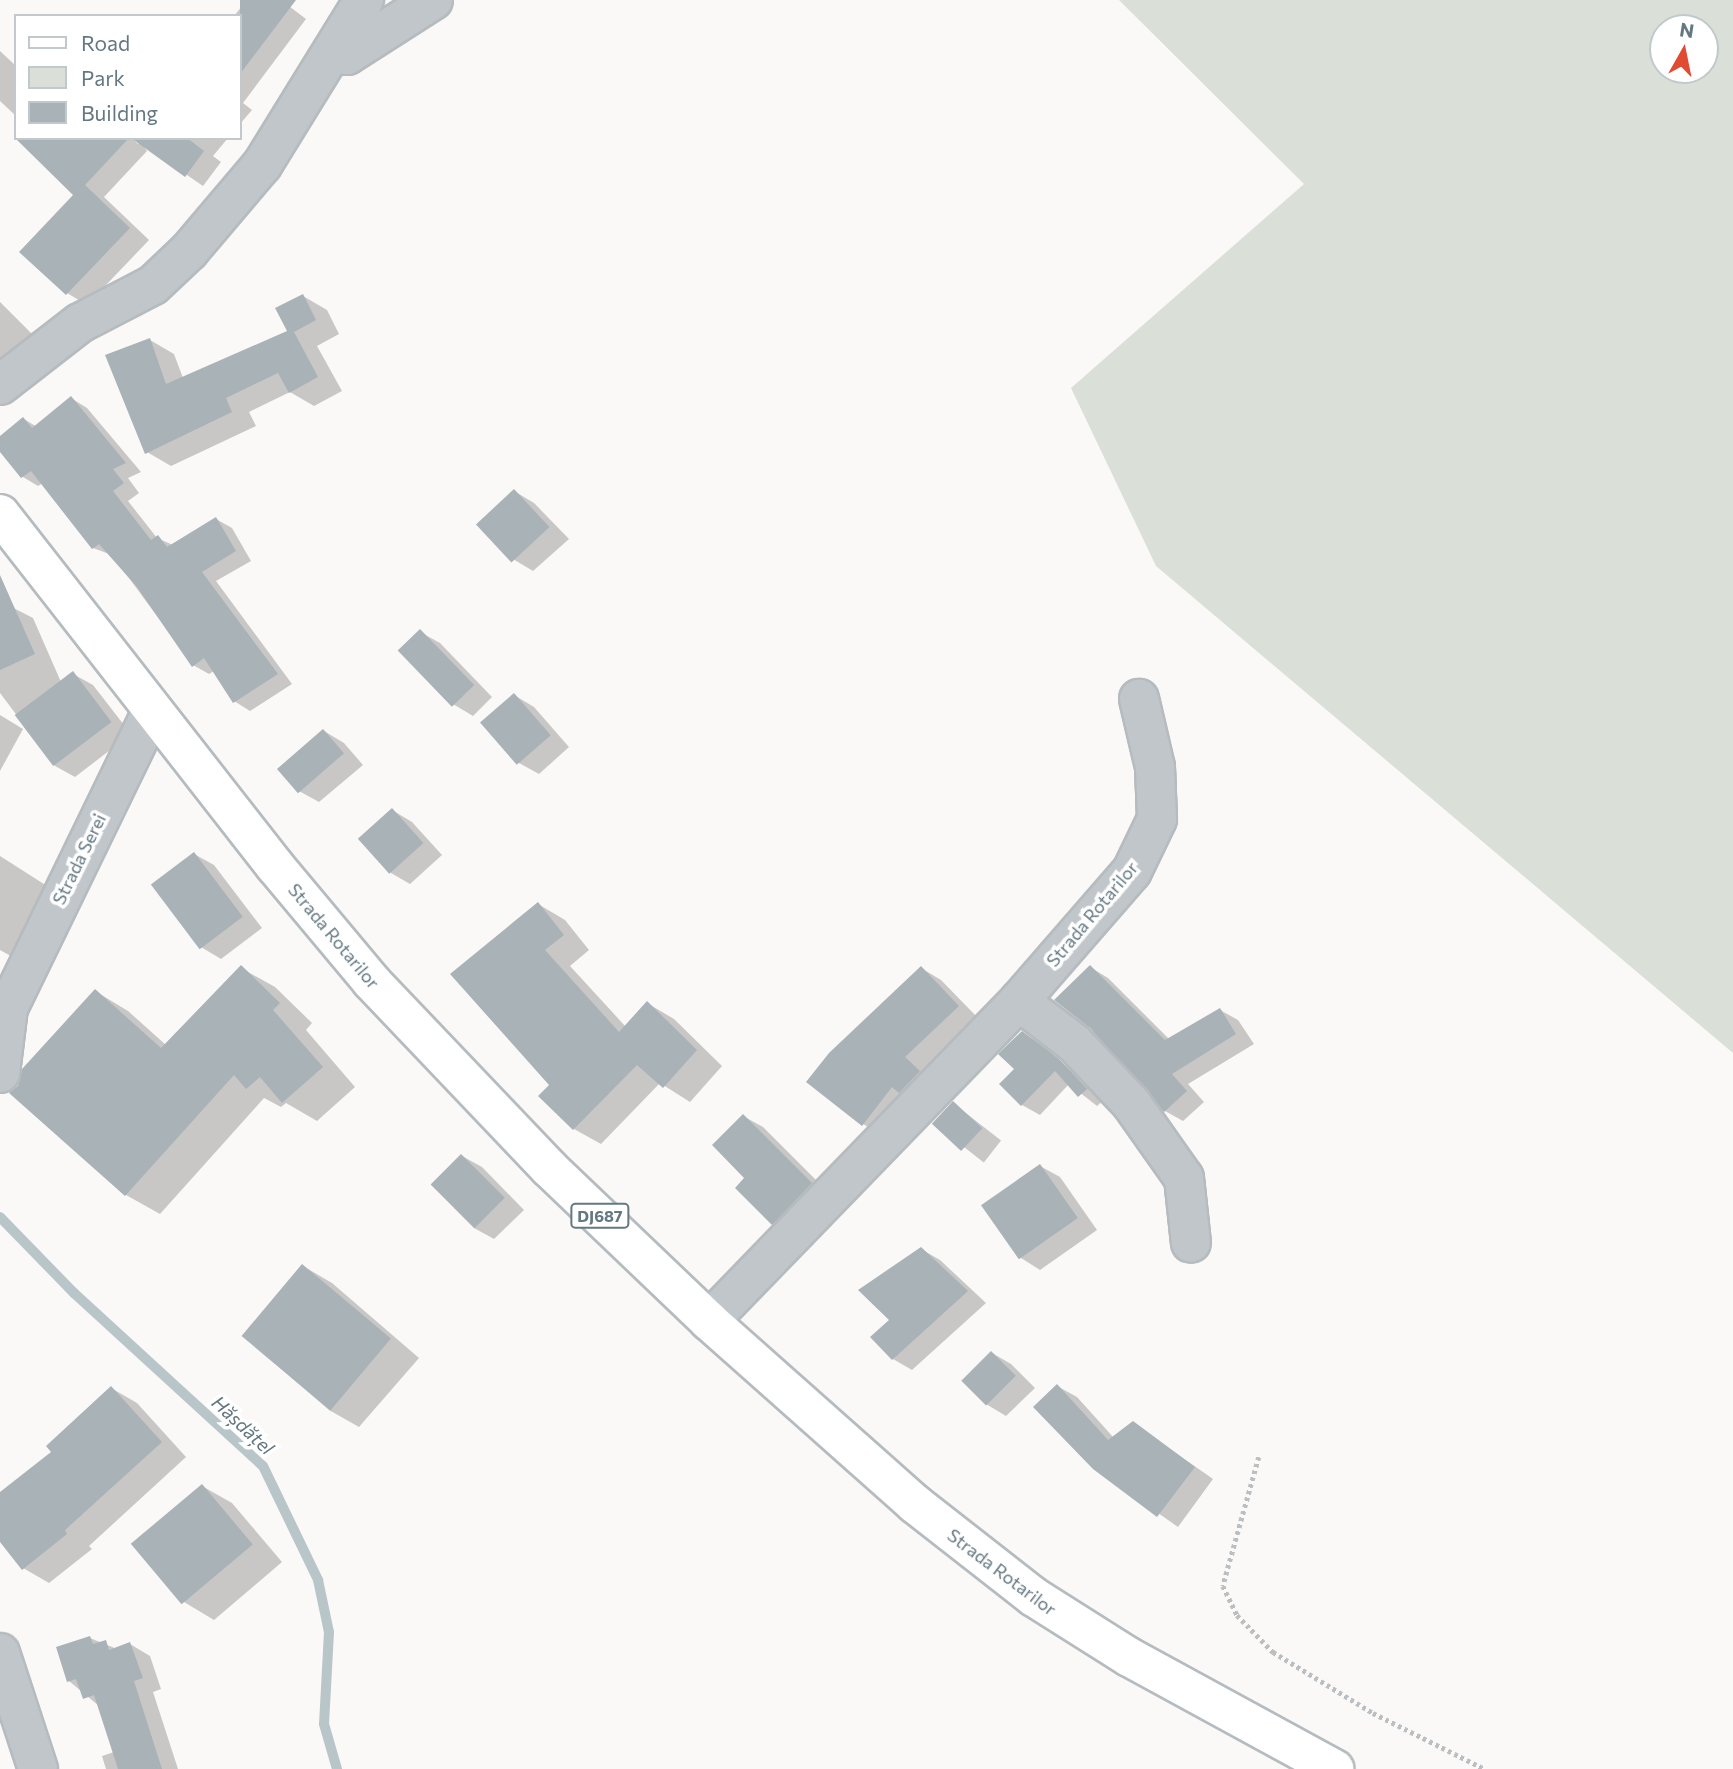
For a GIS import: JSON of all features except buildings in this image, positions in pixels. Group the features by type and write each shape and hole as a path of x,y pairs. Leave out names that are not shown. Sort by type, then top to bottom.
{"main road":[{"name":"Strada Rotarilor","path":"0,514 153,710 371,981 549,1167 709,1321 915,1504 1034,1597 1129,1657 1334,1769"}],"street":[{"path":"0,385 79,323 153,285 188,251 262,164 333,54 364,0"},
{"path":"333,54 347,55 433,0"},
{"name":"Strada Rotarilor","path":"709,1321 1019,1001 1132,872 1157,819 1155,767 1139,699"},
{"name":"Strada Serei","path":"0,1073 4,1004 153,710"},
{"path":"1019,1001 1074,1043 1131,1103 1184,1178 1191,1243"},
{"path":"0,1653 38,1769"}],"path":[{"path":"1259,1457 1223,1586 1237,1615 1273,1652 1373,1713 1485,1769"}],"green space":[{"path":"1119,0 1733,0 1733,1053 1156,566 1071,388 1304,184"}],"waterway":[{"name":"Hășdățel","path":"0,1217 74,1293 263,1466 318,1580 329,1632 324,1724 337,1769"}]}
